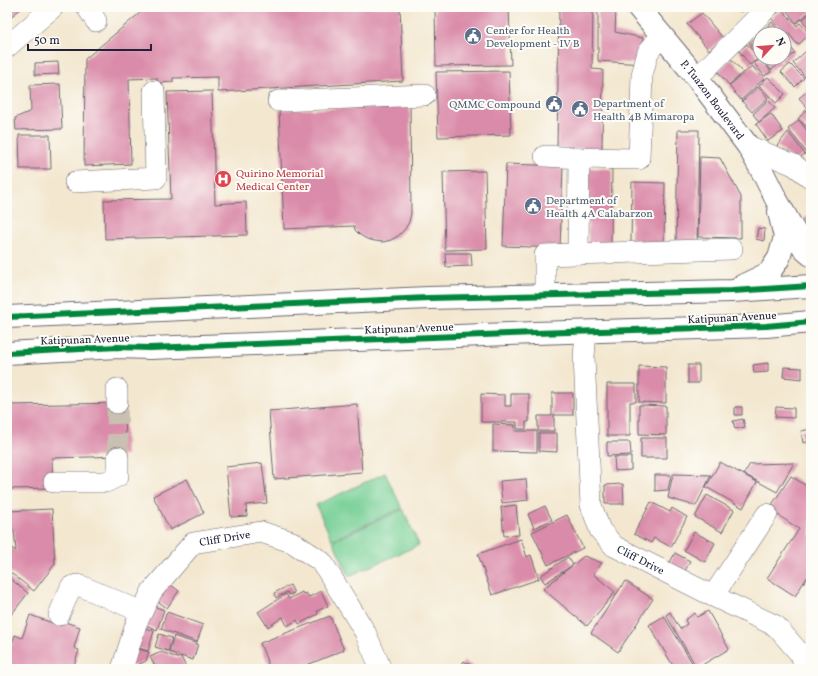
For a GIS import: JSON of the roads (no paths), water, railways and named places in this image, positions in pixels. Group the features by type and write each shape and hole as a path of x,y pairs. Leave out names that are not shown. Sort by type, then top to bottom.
{"main road":[{"name":"P. Tuazon Boulevard","path":"638,7 697,78 748,146 805,250 811,255"},
{"name":"P. Tuazon Boulevard","path":"732,291 769,273 779,258 785,237 776,199"},
{"path":"7,317 420,299 732,291 811,286"},
{"name":"Katipunan Avenue","path":"7,353 117,347 150,348 766,326 811,322"}],"street":[{"path":"697,78 768,7"},
{"path":"7,47 47,9"},
{"path":"545,156 639,159 642,74 648,52 662,36"},
{"path":"75,182 156,178 154,91"},
{"path":"278,101 425,95"},
{"path":"748,146 794,165 811,178"},
{"path":"578,254 579,158"},
{"path":"763,173 794,165"},
{"path":"546,295 545,255 732,249"},
{"name":"Cliff Drive","path":"586,332 584,357 591,505 600,530 614,546 776,626 802,656 804,669"},
{"path":"54,482 106,482 118,476 118,457"},
{"path":"713,596 766,514"},
{"name":"Cliff Drive","path":"122,669 136,624 152,591 193,543 260,532 292,542 322,562 365,632 381,669"},
{"path":"59,615 71,587 77,585 142,612"}],"tunnel":[{"path":"117,403 118,457"}],"place":[{"name":"Center for Health Development - IV B","path":"473,36"},
{"name":"QMMC Compound","path":"554,104"},
{"name":"Department of Health 4B Mimaropa","path":"580,109"},
{"name":"Quirino Memorial Medical Center","path":"223,179"},
{"name":"Department of Health 4A Calabarzon","path":"533,206"}]}
